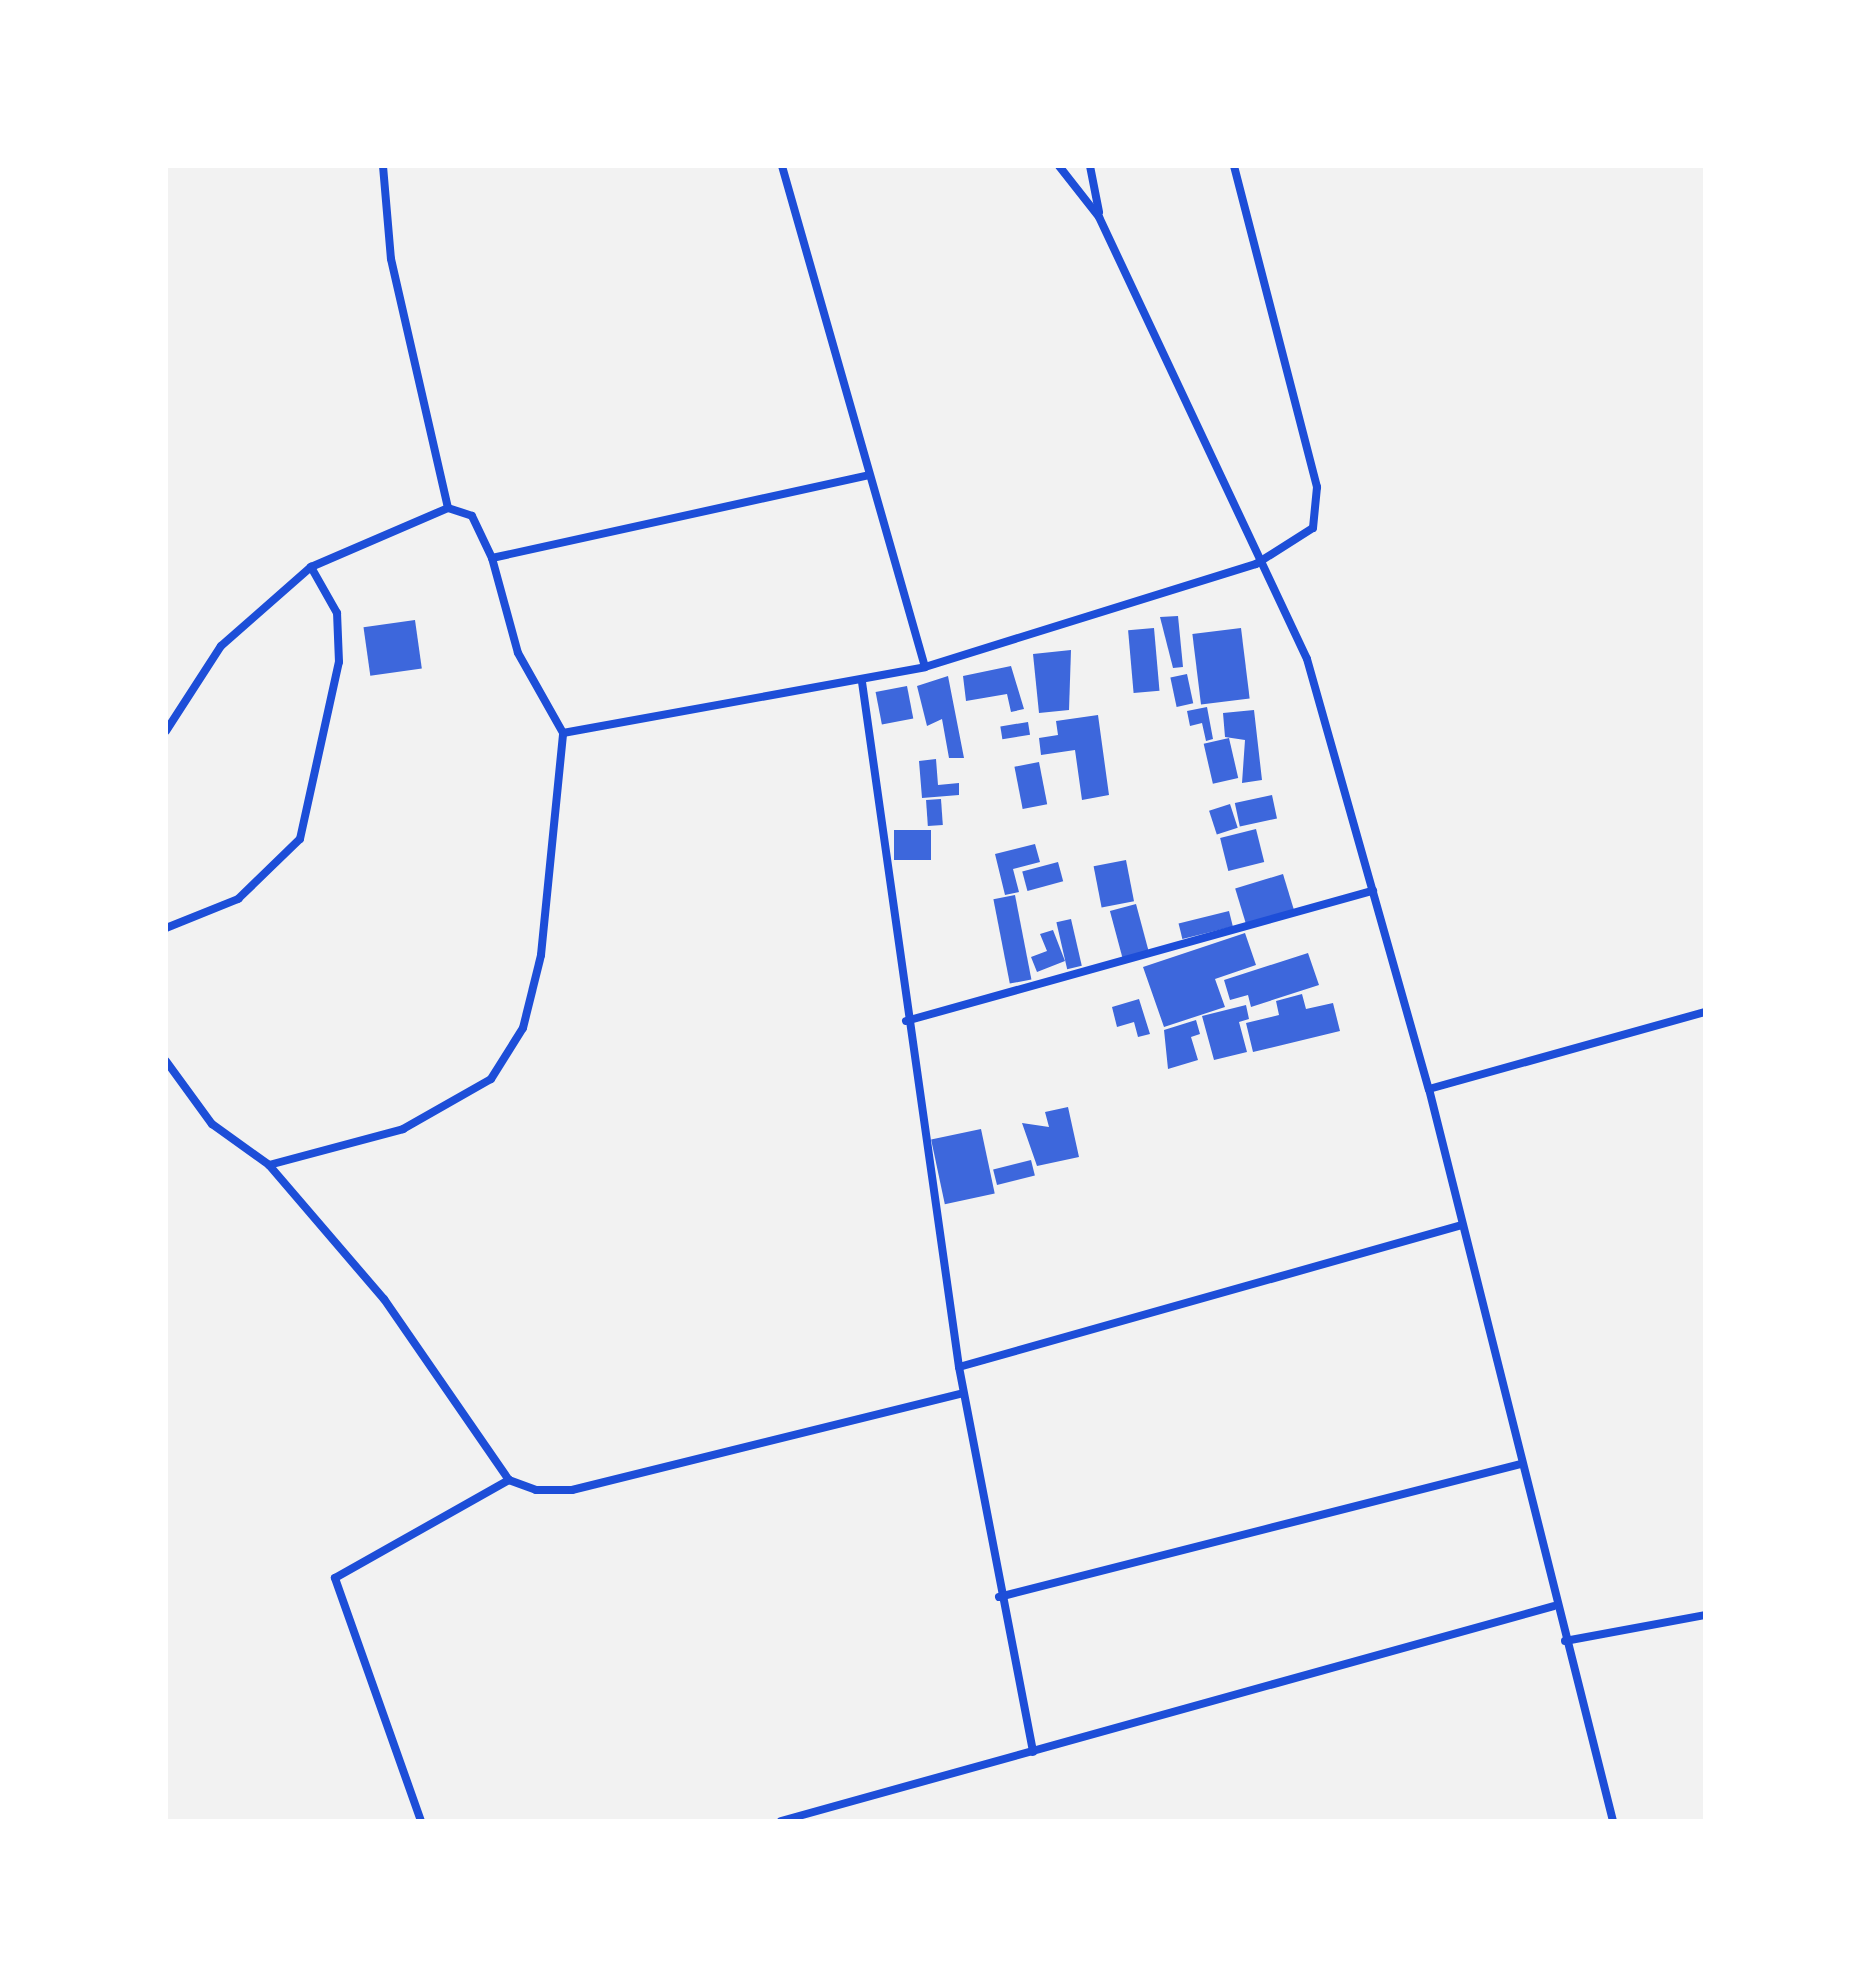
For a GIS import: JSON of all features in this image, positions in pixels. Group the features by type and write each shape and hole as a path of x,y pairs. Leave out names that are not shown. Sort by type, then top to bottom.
{"street":[{"path":"383,166 391,259 448,508"},
{"path":"782,166 925,667"},
{"path":"1059,166 1099,217 1256,564 1307,659 1429,1089 1554,1606 1613,1821"},
{"path":"1090,166 1099,217"},
{"path":"563,733 862,682 925,667 1256,564 1313,528 1317,487 1234,166"},
{"path":"492,558 869,475"},
{"path":"166,731 221,646 311,567 448,508 472,516 492,558 518,653 563,733 541,955 523,1028 491,1079 403,1129 269,1165"},
{"path":"166,928 238,899 300,839 339,662 337,613 311,567"},
{"path":"862,682 906,1021 963,1393 999,1597 1033,1752"},
{"path":"906,1021 1373,891"},
{"path":"1429,1089 1705,1012"},
{"path":"166,1061 212,1124 269,1165 384,1299 509,1480 536,1490 572,1490 963,1393"},
{"path":"959,1367 1462,1225"},
{"path":"999,1597 1521,1464"},
{"path":"421,1821 335,1578 509,1480"},
{"path":"781,1821 1554,1606"},
{"path":"1565,1641 1705,1615"}],"building":[{"path":"1178,616 1183,667 1173,668 1160,617"},
{"path":"415,620 422,669 370,676 364,627"},
{"path":"1154,628 1159,691 1134,693 1128,630"},
{"path":"1241,628 1250,698 1201,704 1192,634"},
{"path":"1071,650 1069,710 1039,713 1033,654"},
{"path":"1011,666 1024,709 1011,712 1007,694 966,701 963,676"},
{"path":"1187,674 1193,703 1177,707 1170,678"},
{"path":"948,676 964,758 949,758 942,719 927,726 917,686"},
{"path":"907,686 913,718 882,724 876,692"},
{"path":"1207,707 1213,739 1206,741 1202,723 1190,726 1187,711"},
{"path":"1254,710 1262,780 1242,783 1245,740 1225,737 1223,713"},
{"path":"1098,715 1109,795 1082,800 1075,750 1041,755 1039,738 1058,735 1056,721"},
{"path":"1028,722 1030,735 1002,739 1000,726"},
{"path":"1229,738 1238,778 1213,784 1204,744"},
{"path":"936,759 938,785 959,783 959,795 922,798 919,761"},
{"path":"1039,762 1047,804 1023,809 1014,767"},
{"path":"1272,795 1277,818 1240,826 1235,803"},
{"path":"941,799 943,825 928,826 926,800"},
{"path":"1230,804 1238,828 1217,835 1209,811"},
{"path":"1256,829 1264,862 1228,871 1220,838"},
{"path":"894,830 931,830 931,860 894,860"},
{"path":"1035,844 1040,862 1013,869 1019,892 1005,895 995,854"},
{"path":"1126,860 1134,901 1102,908 1094,866"},
{"path":"1058,862 1063,881 1027,891 1022,872"},
{"path":"1283,874 1294,909 1246,924 1235,889"},
{"path":"1015,895 1031,979 1010,984 993,899"},
{"path":"1136,904 1149,953 1123,960 1110,911"},
{"path":"1229,911 1233,927 1182,939 1179,924"},
{"path":"1071,919 1082,966 1067,969 1056,922"},
{"path":"1053,930 1065,961 1037,972 1031,957 1047,951 1040,934"},
{"path":"1245,933 1256,965 1215,979 1225,1007 1164,1027 1143,967"},
{"path":"1308,953 1319,985 1251,1007 1248,995 1230,1000 1224,980"},
{"path":"1302,994 1306,1009 1333,1003 1340,1031 1253,1052 1246,1023 1279,1015 1276,1001"},
{"path":"1139,999 1150,1034 1138,1037 1134,1022 1117,1027 1112,1007"},
{"path":"1246,1005 1249,1019 1239,1022 1247,1052 1214,1060 1202,1016"},
{"path":"1196,1020 1200,1034 1191,1037 1198,1060 1168,1069 1164,1030"},
{"path":"1068,1107 1079,1157 1037,1166 1022,1123 1049,1127 1045,1112"},
{"path":"981,1129 995,1194 945,1204 931,1140"},
{"path":"1031,1160 1035,1176 997,1185 993,1169"}]}
